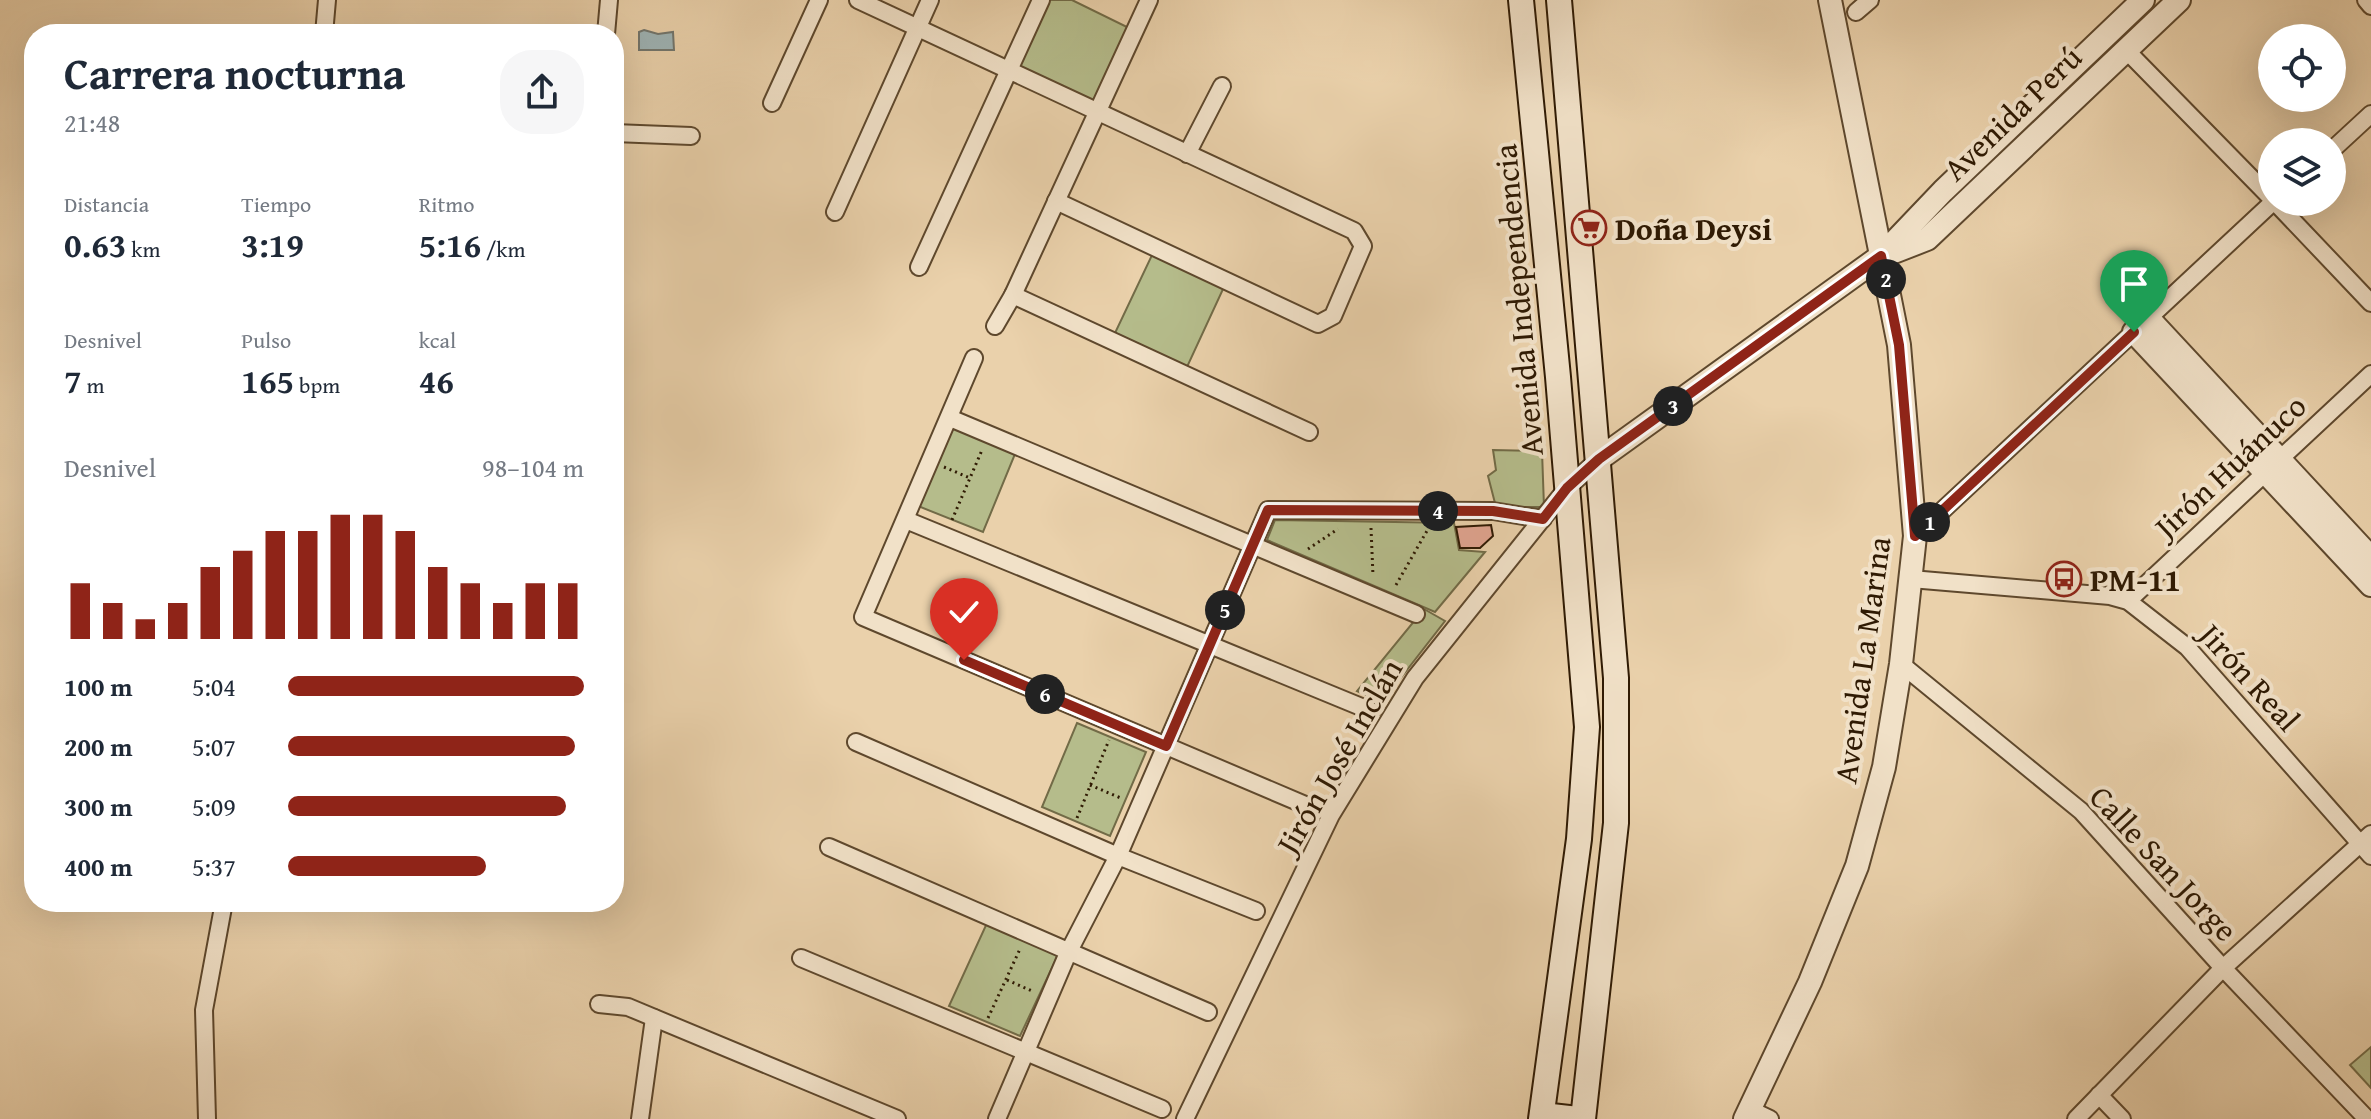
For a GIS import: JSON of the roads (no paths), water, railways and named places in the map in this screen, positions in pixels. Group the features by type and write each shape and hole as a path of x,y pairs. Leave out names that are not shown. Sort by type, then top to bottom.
{"main road":[{"name":"Avenida Independencia","path":"1521,0 1587,727 1579,839 1542,1117"},
{"name":"Avenida Independencia","path":"1559,0 1616,678 1616,823 1581,1119"},
{"path":"1538,183 1573,179"},
{"path":"1583,682 1616,678"},
{"path":"1542,1117 1581,1119"}],"street":[{"path":"325,24 327,0"},
{"path":"607,24 609,0"},
{"path":"772,103 819,0"},
{"path":"858,0 1359,234 1361,252 1329,320 1312,323 1056,201"},
{"path":"835,212 930,0"},
{"path":"919,267 1041,0"},
{"path":"995,326 1013,295 1149,0"},
{"name":"Avenida La Marina","path":"1755,1116 1857,866 1884,767 1901,664 1915,536 1899,345 1830,0"},
{"path":"1856,12 1870,0"},
{"name":"Avenida Perú","path":"1599,459 1881,256 1943,191 2143,0"},
{"path":"2366,0 2371,6"},
{"name":"Avenida Perú","path":"1881,256 1927,239 2125,49 2164,5"},
{"path":"2125,49 2258,186"},
{"path":"1187,154 1222,86"},
{"path":"2346,137 2371,114"},
{"path":"624,133 691,136"},
{"path":"1915,536 2258,215"},
{"path":"2287,216 2371,303"},
{"path":"1013,295 1309,432"},
{"path":"2141,325 2270,465 2371,585"},
{"path":"974,358 863,617 1317,810"},
{"name":"Jirón Huánuco","path":"2128,601 2270,465 2371,374"},
{"path":"950,418 1416,614"},
{"name":"Jirón José Inclán","path":"1185,1119 1346,789 1415,678 1567,488 1599,459"},
{"path":"2270,465 2371,558"},
{"path":"997,1119 1068,953 1118,856 1268,510 1493,511 1543,519"},
{"path":"906,520 1210,642 1371,711"},
{"name":"Jirón Real","path":"1911,579 2095,594 2128,601 2187,647 2367,845"},
{"name":"Calle San Jorge","path":"1901,664 2081,811 2223,968 2367,1119"},
{"path":"856,742 1118,856 1256,911"},
{"path":"2076,1119 2223,968 2367,845"},
{"path":"829,847 1208,1012"},
{"path":"207,1119 204,1010 222,912"},
{"path":"801,958 1162,1109"},
{"path":"599,1004 628,1007 897,1119"},
{"path":"640,1119 654,1018"},
{"path":"2099,1095 2122,1119"}],"place":[{"name":"Doña Deysi","path":"1589,228"},
{"name":"PM-11","path":"2064,579"}]}
